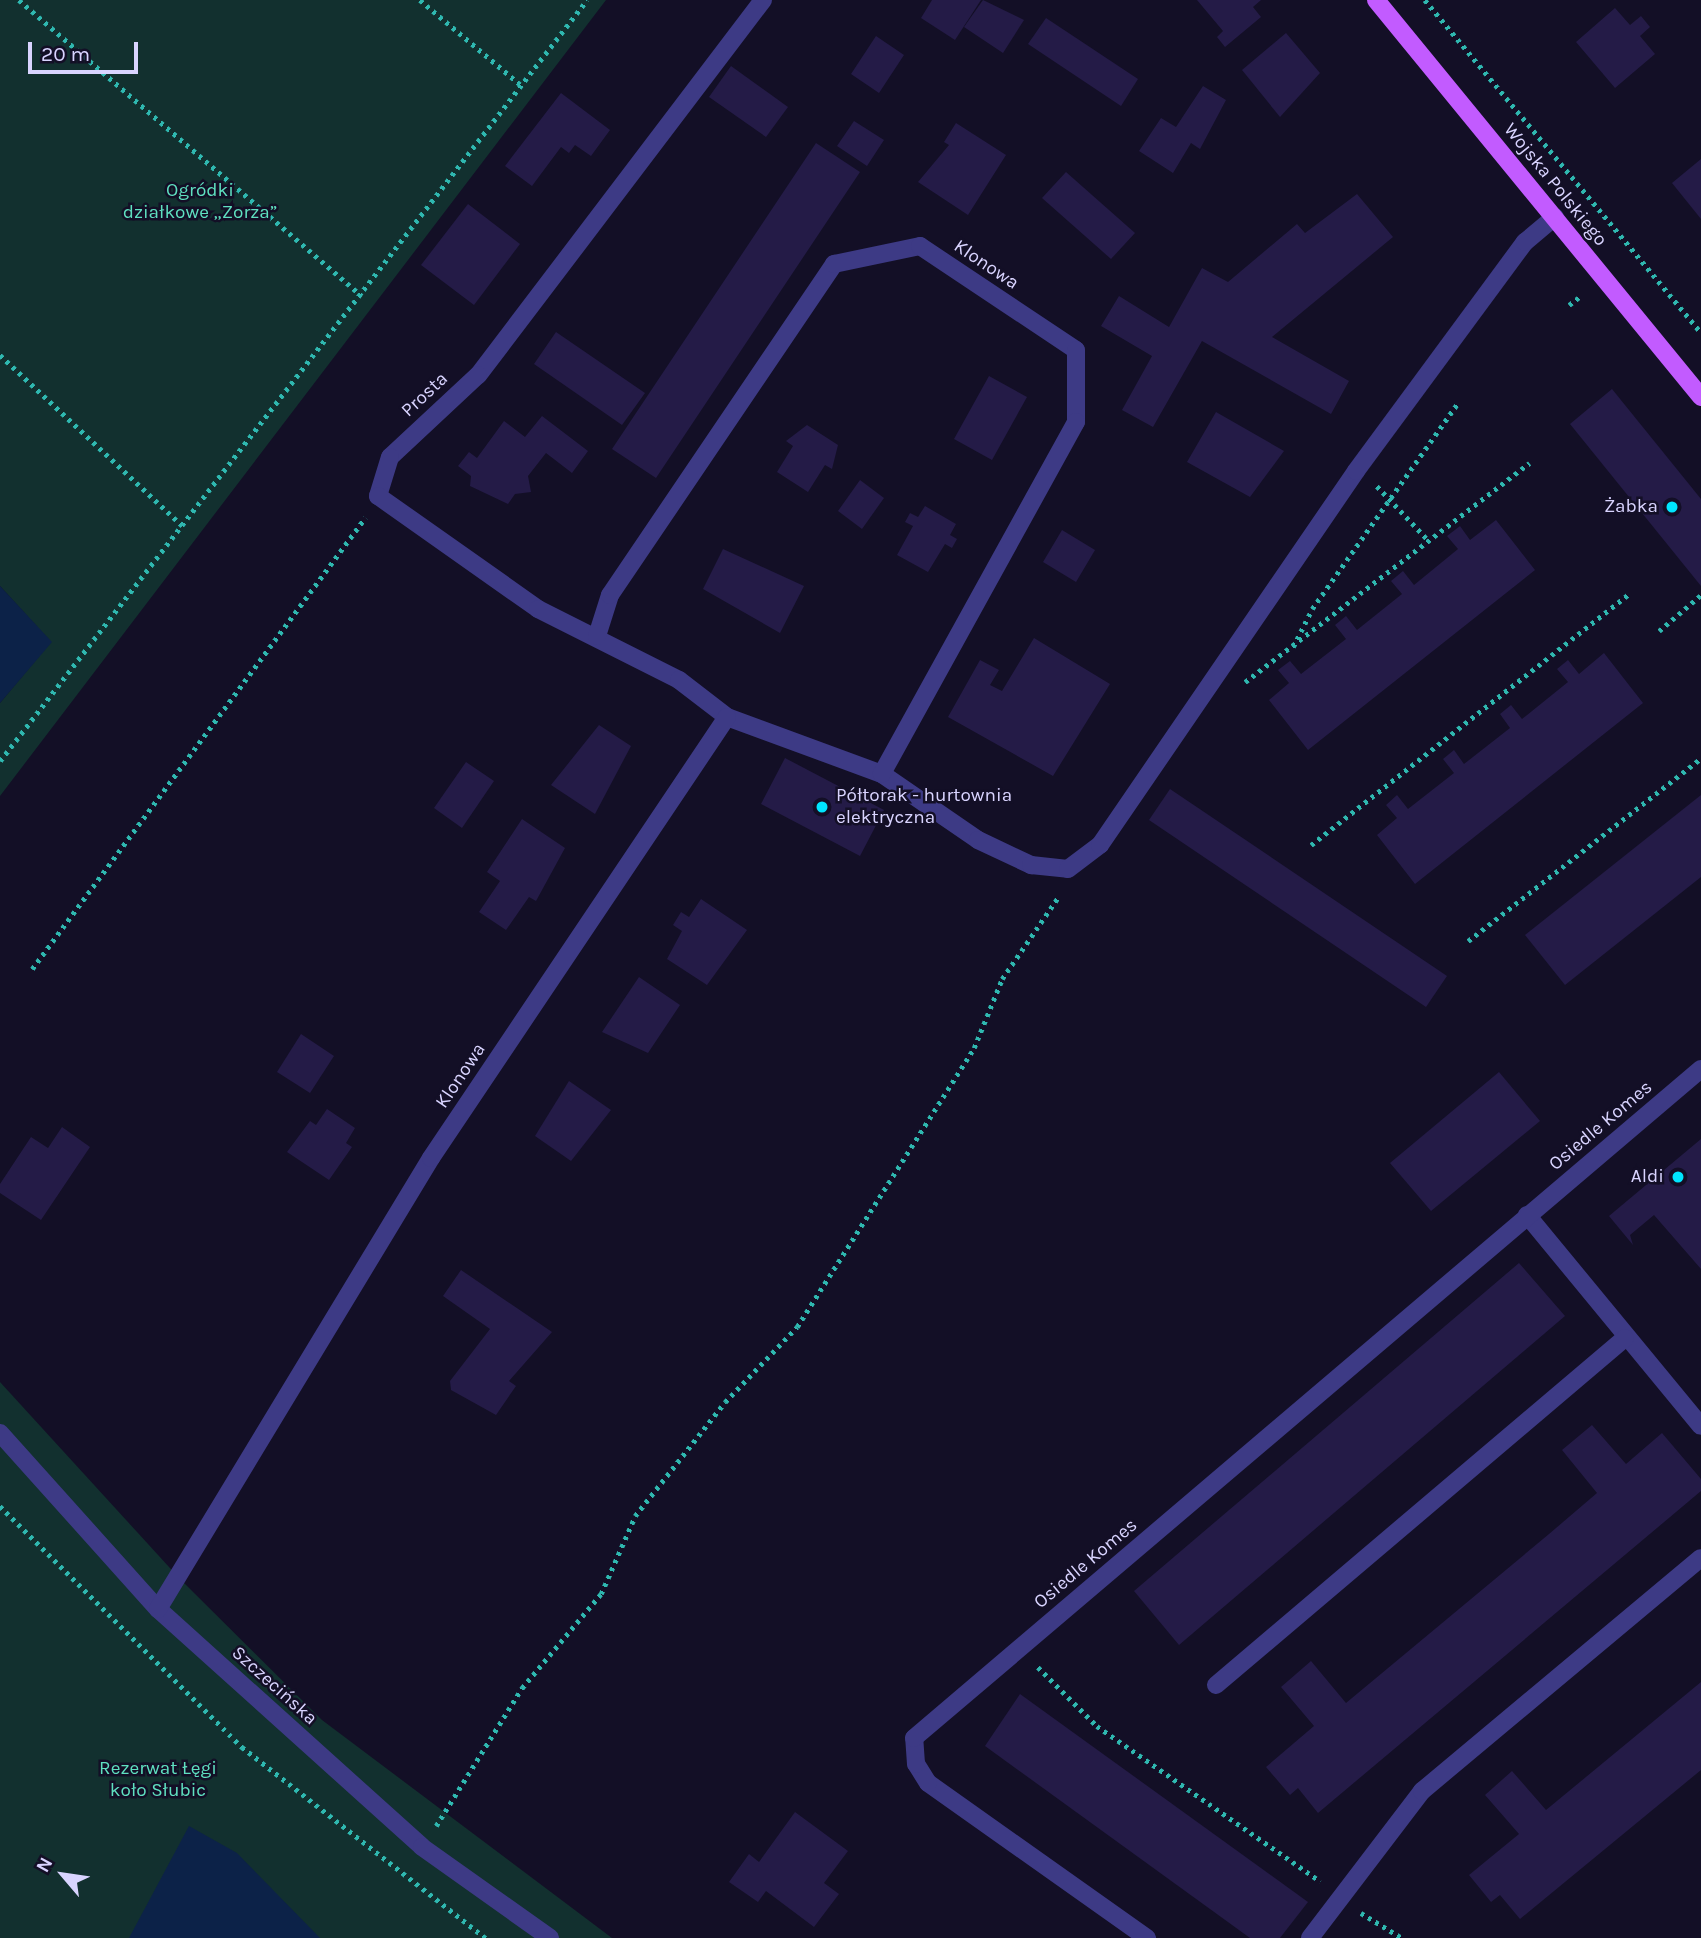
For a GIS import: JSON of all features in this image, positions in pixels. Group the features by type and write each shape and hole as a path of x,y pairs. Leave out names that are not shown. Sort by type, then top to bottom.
{"main road":[{"name":"Wojska Polskiego","path":"1376,0 1701,397"}],"street":[{"name":"Prosta","path":"378,496 390,457 478,375 763,0"},
{"path":"378,496 538,609 597,636 679,680 727,717 883,774 978,840 1031,865 1068,869 1100,845 1356,471 1525,242 1555,217"},
{"name":"Klonowa","path":"597,636 610,595 834,264 920,246 1076,350 1076,422 883,774"},
{"name":"Klonowa","path":"159,1609 431,1158 727,717"},
{"name":"Osiedle Komes","path":"1147,1938 928,1783 916,1764 914,1738 1701,1069"},
{"path":"1527,1215 1625,1338 1701,1426"},
{"path":"1216,1685 1625,1338"},
{"name":"Szczecińska","path":"0,1433 159,1609 422,1847 550,1938"},
{"path":"1310,1938 1422,1791 1701,1558"}],"path":[{"path":"19,0 362,296"},
{"path":"420,0 522,86"},
{"path":"0,761 362,296 586,0"},
{"path":"1425,0 1701,332"},
{"path":"0,355 183,526"},
{"path":"1291,651 1312,609 1458,403"},
{"path":"1202,694 1255,680 1530,463"},
{"path":"1356,471 1392,497 1429,541"},
{"path":"32,969 350,545 378,496"},
{"path":"1311,845 1630,593"},
{"path":"1659,631 1701,595"},
{"path":"1468,941 1701,758"},
{"path":"422,1847 522,1688 601,1594 635,1516 725,1402 797,1327 974,1048 1002,979 1058,898 1068,869"},
{"path":"0,1506 242,1747 486,1938"},
{"path":"1021,1647 1097,1726 1341,1895"},
{"path":"1350,1918 1366,1913 1402,1938"}],"green space":[{"name":"Ogródki działkowe „Zorza”","path":"0,0 606,0 0,796 0,703 51,642 0,586"},
{"name":"Rezerwat Łęgi koło Słubic","path":"0,1382 180,1579 322,1720 612,1938 0,1938"}],"water":[{"path":"0,586 52,642 0,703"},
{"path":"189,1826 237,1853 320,1938 129,1938"}],"building":[{"path":"932,0 981,0 955,40 921,18"},
{"path":"983,0 1024,20 1003,53 964,27"},
{"path":"1197,0 1261,0 1253,7 1261,17 1225,47 1217,37 1223,31"},
{"path":"1615,8 1630,25 1641,16 1650,27 1640,36 1655,54 1615,88 1576,42"},
{"path":"1046,18 1138,79 1121,106 1028,44"},
{"path":"1286,33 1320,73 1280,117 1242,70"},
{"path":"876,36 904,55 879,93 851,74"},
{"path":"731,66 788,107 766,137 709,97"},
{"path":"1203,86 1226,100 1200,149 1191,143 1173,173 1139,151 1161,118 1176,127"},
{"path":"561,93 610,130 591,156 575,145 569,153 561,147 532,186 505,166"},
{"path":"854,121 884,140 867,166 837,146"},
{"path":"956,123 1006,155 968,215 918,182 949,145 944,142"},
{"path":"816,143 860,172 656,478 612,449"},
{"path":"1701,159 1701,219 1672,183"},
{"path":"1066,172 1135,233 1111,259 1042,198"},
{"path":"1357,194 1393,237 1272,337 1349,381 1331,414 1202,341 1153,427 1122,410 1152,356 1101,326 1119,296 1169,327 1202,268 1228,282 1297,224 1305,233"},
{"path":"468,204 520,244 474,305 421,265"},
{"path":"556,332 645,393 622,425 534,364"},
{"path":"989,376 1027,397 992,460 954,439"},
{"path":"1612,389 1701,499 1701,586 1570,424"},
{"path":"1216,412 1284,451 1250,497 1187,462"},
{"path":"542,416 588,451 572,473 546,453 528,476 531,492 515,494 508,504 470,486 471,476 458,466 469,452 477,458 504,421 525,437"},
{"path":"807,425 838,445 832,469 825,465 808,492 777,472 793,446 786,441"},
{"path":"860,480 884,498 862,529 838,511"},
{"path":"925,506 956,524 950,535 957,539 952,548 945,544 928,572 897,555 913,526 905,522 910,513 918,517"},
{"path":"1496,520 1535,570 1308,750 1269,700 1289,683 1278,670 1290,661 1301,674 1346,639 1335,625 1346,616 1357,630 1402,594 1391,581 1403,571 1414,585 1458,549 1447,536 1460,526 1470,540"},
{"path":"1062,530 1095,550 1076,582 1043,562"},
{"path":"723,549 804,586 780,633 703,589"},
{"path":"1034,638 1110,684 1053,776 948,717 980,660 999,670 990,685 1002,691"},
{"path":"1604,653 1643,703 1415,884 1377,835 1397,818 1386,805 1397,795 1408,809 1454,773 1443,759 1454,750 1464,764 1510,728 1500,714 1511,705 1522,719 1568,682 1557,669 1568,660 1579,674"},
{"path":"599,725 631,746 595,814 551,785"},
{"name":"Półtorak - hurtownia elektryczna","path":"785,758 884,810 860,856 761,804"},
{"path":"466,762 494,781 462,828 434,808"},
{"path":"1170,789 1447,976 1426,1007 1149,820"},
{"path":"1701,795 1701,877 1565,985 1525,935"},
{"path":"522,819 565,848 536,901 529,897 506,930 479,912 500,881 487,872"},
{"path":"701,899 747,930 707,985 667,959 682,931 673,925 681,912 689,917"},
{"path":"639,977 680,1005 648,1053 602,1032"},
{"path":"301,1034 334,1056 310,1093 277,1072"},
{"path":"1499,1072 1540,1121 1431,1211 1390,1163"},
{"path":"569,1081 611,1110 571,1161 535,1136"},
{"path":"327,1109 355,1128 346,1143 352,1147 329,1180 287,1152 310,1121 316,1125"},
{"path":"62,1127 90,1147 41,1220 0,1193 0,1184 31,1137 48,1148"},
{"name":"Aldi","path":"1701,1139 1701,1269 1654,1215 1630,1235 1633,1245 1609,1216"},
{"path":"1519,1263 1565,1316 1179,1645 1134,1591"},
{"path":"461,1270 552,1332 509,1381 516,1386 496,1415 451,1390 450,1381 490,1329 443,1296"},
{"path":"1592,1425 1626,1464 1662,1433 1701,1479 1701,1491 1318,1813 1298,1788 1290,1795 1266,1767 1314,1726 1281,1687 1311,1661 1346,1703 1549,1534 1597,1493 1562,1450"},
{"path":"1701,1682 1701,1770 1520,1919 1500,1895 1491,1902 1469,1875 1519,1834 1485,1795 1512,1771 1546,1810"},
{"path":"1020,1694 1308,1902 1280,1938 1250,1938 985,1746"},
{"path":"795,1812 848,1851 824,1883 839,1894 814,1927 766,1891 758,1902 729,1882 749,1854 759,1862"}],"place":[{"name":"Żabka","path":"1672,507"},
{"name":"Półtorak - hurtownia elektryczna","path":"822,807"},
{"name":"Aldi","path":"1678,1177"}]}
